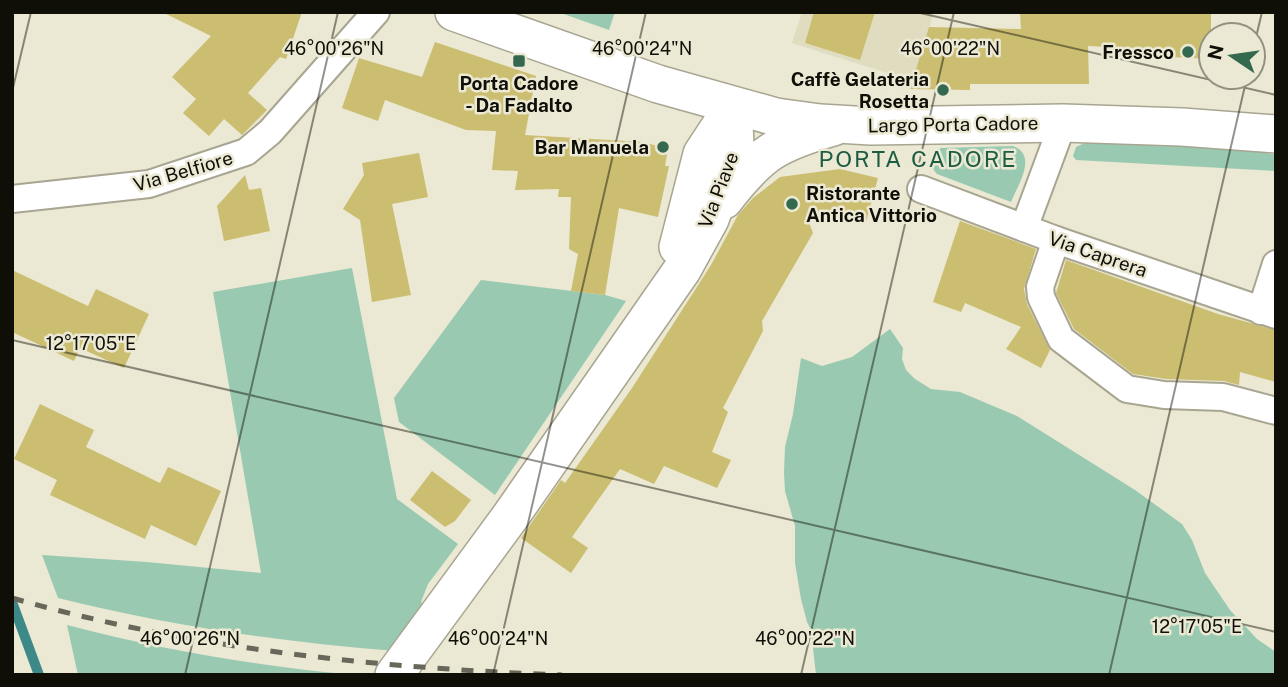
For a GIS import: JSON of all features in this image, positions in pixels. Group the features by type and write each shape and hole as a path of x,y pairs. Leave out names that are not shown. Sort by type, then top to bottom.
{"main road":[{"name":"Largo Porta Cadore","path":"454,12 658,84 776,117 890,126 1063,123 1191,127 1276,134"},
{"path":"658,84 685,106 695,124 698,144 696,174"},
{"name":"Via Piave","path":"642,325 677,249 702,154 733,107"},
{"name":"Via Piave","path":"394,675 510,517 682,270 710,219 727,173 735,144 733,107"},
{"name":"Largo Porta Cadore","path":"710,219 745,173 766,154 797,138 844,124"}],"street":[{"name":"Via Belfiore","path":"12,200 149,184 246,152 270,132 376,12"},
{"path":"1024,228 1063,123"},
{"name":"Via Caprera","path":"921,189 1056,240 1268,313"},
{"path":"1056,240 1040,287 1041,297 1061,339 1072,348 1127,389 1164,395 1223,397 1276,411"},
{"path":"1268,313 1276,264"}],"shaded area":[{"path":"802,12 934,12 913,81 792,43"}],"green space":[{"path":"558,12 615,12 609,30"},
{"path":"1087,142 1233,146 1276,155 1276,171 1076,160 1073,156 1076,147"},
{"path":"1013,146 1020,150 1025,163 1011,202 937,174 931,163 934,153 941,148"},
{"path":"352,268 397,499 458,544 428,584 421,602 427,607 396,651 226,632 58,598 42,555 261,573 213,292"},
{"path":"481,280 605,295 626,301 495,495 399,422 394,398"},
{"path":"890,329 903,348 902,359 906,370 915,379 931,389 960,392 1017,416 1135,490 1182,524 1192,540 1205,573 1230,610 1257,639 1276,652 1276,675 816,675 811,630 801,599 795,563 795,526 785,491 784,473 785,447 801,358 822,366 852,357"},
{"path":"67,625 210,656 355,675 78,675"}],"building":[{"path":"162,12 302,12 286,59 280,57 248,93 267,110 242,135 224,119 209,136 183,113 196,99 172,77 211,36"},
{"path":"814,12 875,12 860,60 805,43"},
{"path":"1020,12 1211,12 1211,21 1197,21 1197,58 1171,57 1171,50 1088,46 1089,84 970,84 970,90 910,89 929,27 1021,29"},
{"path":"435,42 536,76 525,135 643,142 668,149 665,166 669,166 658,217 619,208 605,295 571,291 578,254 569,249 571,197 558,197 559,189 515,190 518,171 492,170 496,131 466,130 385,100 378,121 342,108 359,58 422,77"},
{"path":"419,153 428,197 392,204 411,295 372,302 360,220 343,209 364,175 362,163"},
{"path":"840,169 878,178 866,222 807,217 813,233 762,321 763,331 723,408 728,412 712,452 731,460 717,488 664,466 654,484 620,469 572,537 588,548 571,573 521,538 561,480 565,483 632,388 711,265 738,215 753,198 780,177"},
{"path":"245,175 249,190 261,188 270,231 224,241 217,206"},
{"path":"960,221 1036,249 1024,289 1027,304 1050,350 1041,368 1006,349 1021,327 965,303 961,312 933,302"},
{"path":"1066,260 1218,314 1276,330 1276,382 1240,372 1239,385 1224,381 1166,379 1133,374 1074,329 1056,293"},
{"path":"12,270 88,306 96,289 149,314 124,368 80,348 74,361 12,332"},
{"path":"40,404 94,430 86,447 160,483 168,467 221,491 196,546 151,525 145,539 50,495 57,480 14,459"},
{"path":"432,471 471,500 455,521 445,527 410,500"}],"waterway":[{"path":"12,602 39,675"}],"railway":[{"path":"12,598 147,631 285,653 423,667 562,675"}],"place":[{"name":"Fressco","path":"1188,52"},
{"name":"Porta Cadore - Da Fadalto","path":"519,61"},
{"name":"Caffè Gelateria Rosetta","path":"943,90"},
{"name":"Bar Manuela","path":"663,147"},
{"name":"Ristorante Antica Vittorio","path":"792,204"}],"district":[{"name":"PORTA CADORE","path":"918,158"}]}
